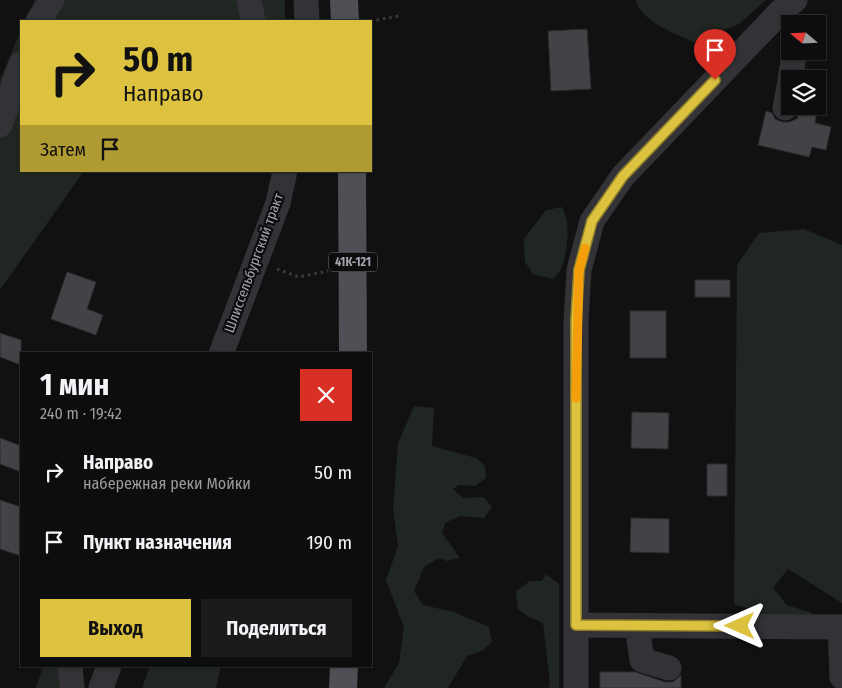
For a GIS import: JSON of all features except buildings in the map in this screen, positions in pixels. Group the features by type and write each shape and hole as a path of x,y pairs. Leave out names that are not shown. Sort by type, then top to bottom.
{"main road":[{"path":"344,0 345,20"},
{"name":"41К-121","path":"352,172 353,352"},
{"path":"343,688 344,667"}],"street":[{"path":"39,20 52,0"},
{"path":"249,0 253,20"},
{"path":"306,0 307,20"},
{"path":"576,688 576,320 579,270 592,221 623,176 790,11"},
{"path":"0,125 20,67"},
{"name":"Шлиссельбургский тракт","path":"223,352 278,202 285,172"},
{"path":"576,625 841,627 836,680"},
{"path":"640,626 639,639 642,660 669,668"},
{"path":"70,667 72,688"},
{"path":"101,688 109,667"}],"path":[{"path":"372,21 400,16"},
{"path":"256,261 299,277 354,266"}],"shaded area":[{"path":"35,0 285,0 285,20 25,20"},
{"path":"636,0 766,0 739,24 694,42 669,31 651,20 644,14"},
{"path":"20,32 20,172 83,172 0,290 0,80"},
{"path":"562,207 567,220 567,236 566,253 561,269 553,279 533,274 525,262 524,239 546,210"},
{"path":"804,229 842,245 842,603 788,569 773,588 787,605 812,613 808,620 766,616 734,604 737,265 759,233"},
{"path":"414,406 434,408 432,446 476,458 485,466 486,478 475,486 459,485 453,489 463,498 483,497 492,507 484,518 460,516 445,523 442,533 460,558 447,561 439,558 424,567 414,591 423,605 454,612 489,627 492,642 482,651 467,656 448,688 384,688 399,663 404,627 386,580 398,546 393,509 398,443"},
{"path":"546,574 559,584 559,688 548,688 550,684 543,623 529,617 518,609 516,591 530,581 542,581"},
{"path":"43,667 60,667 59,688 36,688"},
{"path":"150,667 221,667 216,688 142,688"}],"slow traffic":[{"path":"576,398 576,320 579,270 585,248"}],"route":[{"path":"715,80 623,176 592,221 579,270 576,320 576,625 740,626"}]}
